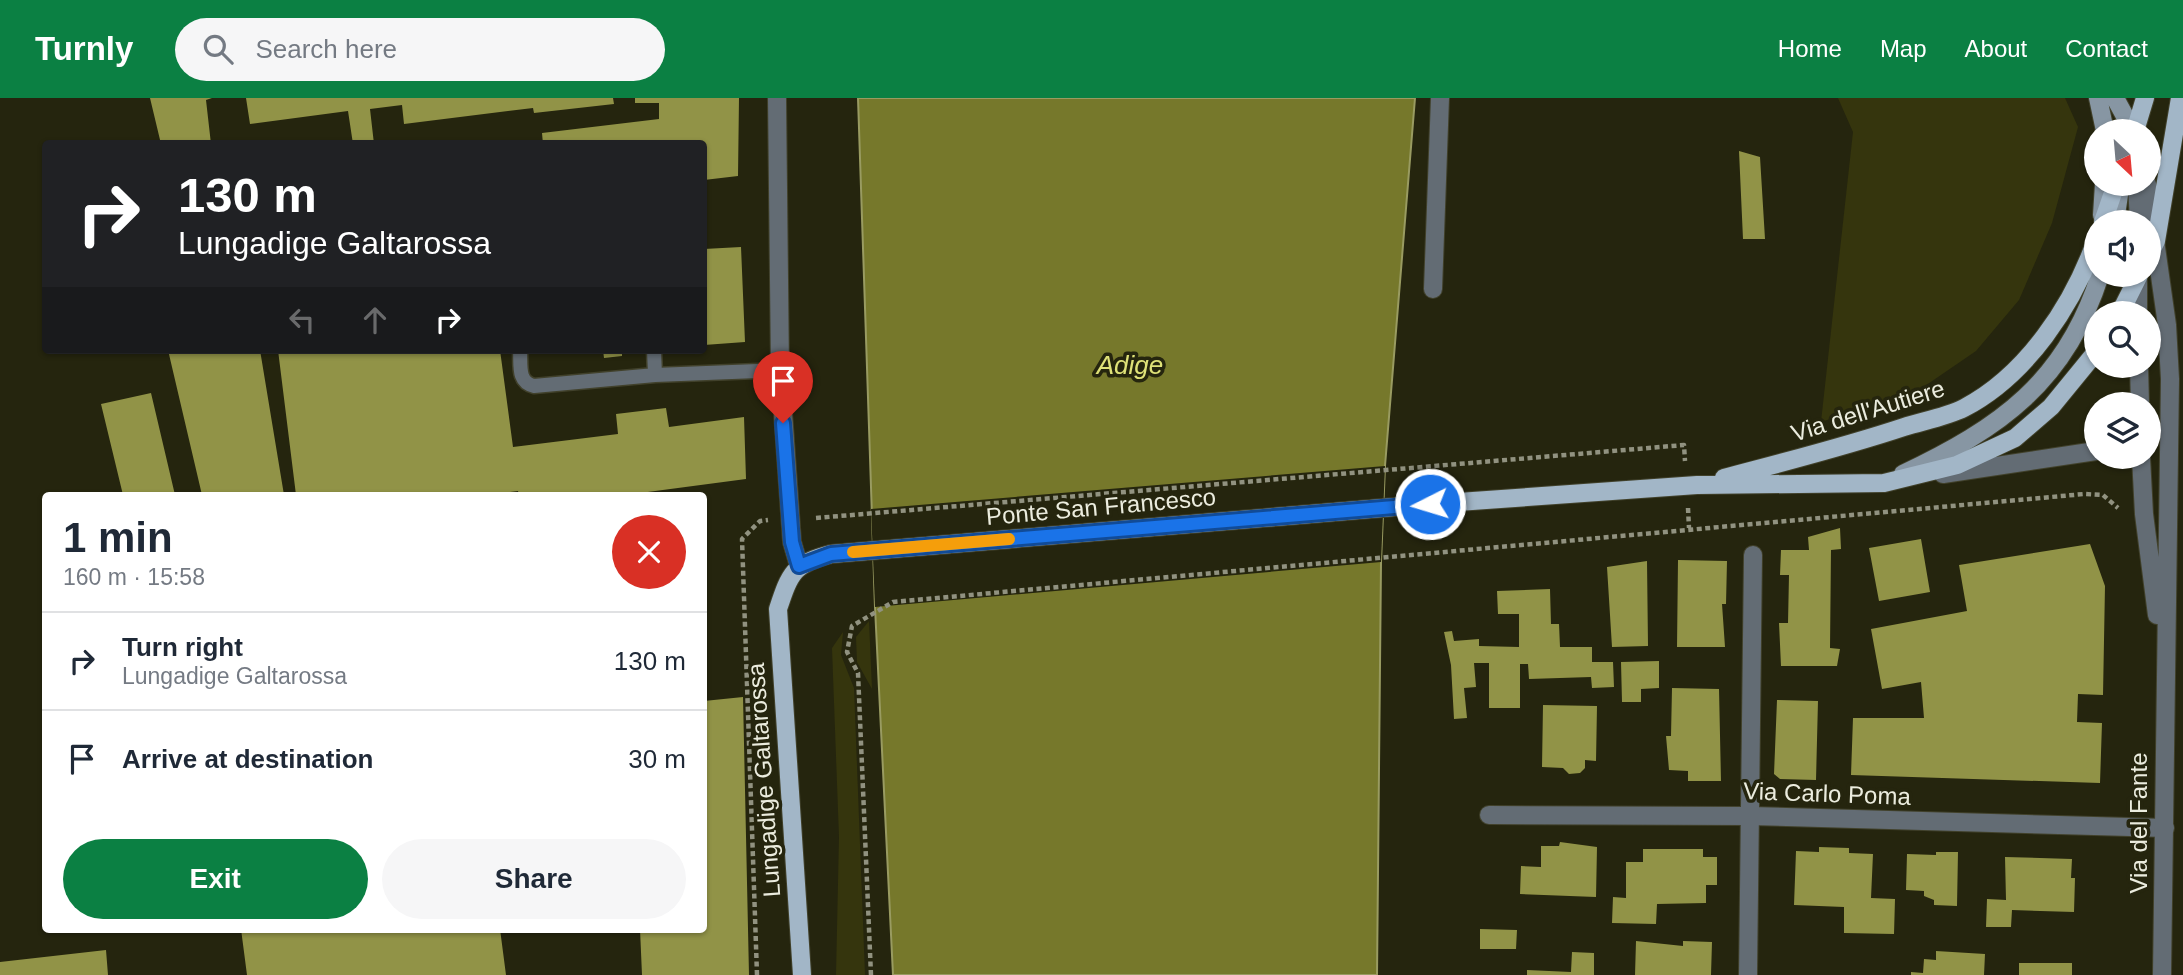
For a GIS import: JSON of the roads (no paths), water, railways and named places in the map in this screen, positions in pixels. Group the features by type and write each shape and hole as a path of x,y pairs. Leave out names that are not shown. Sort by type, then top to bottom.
{"main road":[{"path":"2098,98 2102,119"},
{"path":"2115,98 2127,119"},
{"path":"2132,98 2133,119"},
{"path":"2138,119 2145,98"},
{"path":"2141,119 2152,98"},
{"path":"2160,210 2180,98"},
{"name":"Via dell'Autiere","path":"1697,485 1855,443 1964,408 2006,379 2042,341 2084,270"},
{"path":"1884,483 1988,429 2024,400 2064,356 2095,287"},
{"name":"Via dell'Autiere","path":"1430,504 1697,485 1884,483 1957,465 2015,438 2051,407 2084,367"},
{"name":"Ponte San Francesco","path":"799,566 831,554 1430,504"},
{"name":"Lungadige Galtarossa","path":"799,566 787,582 778,609 802,975"}],"street":[{"path":"777,98 780,370 792,542 799,566"},
{"path":"1433,289 1440,98"},
{"path":"2160,287 2167,326 2177,439"},
{"name":"Via del Fante","path":"2162,975 2165,671 2171,475 2177,439"},
{"name":"Via dell'Autiere","path":"1884,483 2084,453"},
{"name":"Via del Fante","path":"2142,469 2144,514 2165,671"},
{"path":"1748,975 1753,555"},
{"name":"Via Carlo Poma","path":"1489,815 1751,816 2165,828"}],"lane":[{"path":"520,354 521,378 526,384 534,386 655,375 780,370"},
{"path":"654,354 655,375"}],"water":[{"name":"Adige","path":"858,98 1415,98 1385,466 1381,562 1377,975 893,975 875,607"}]}
